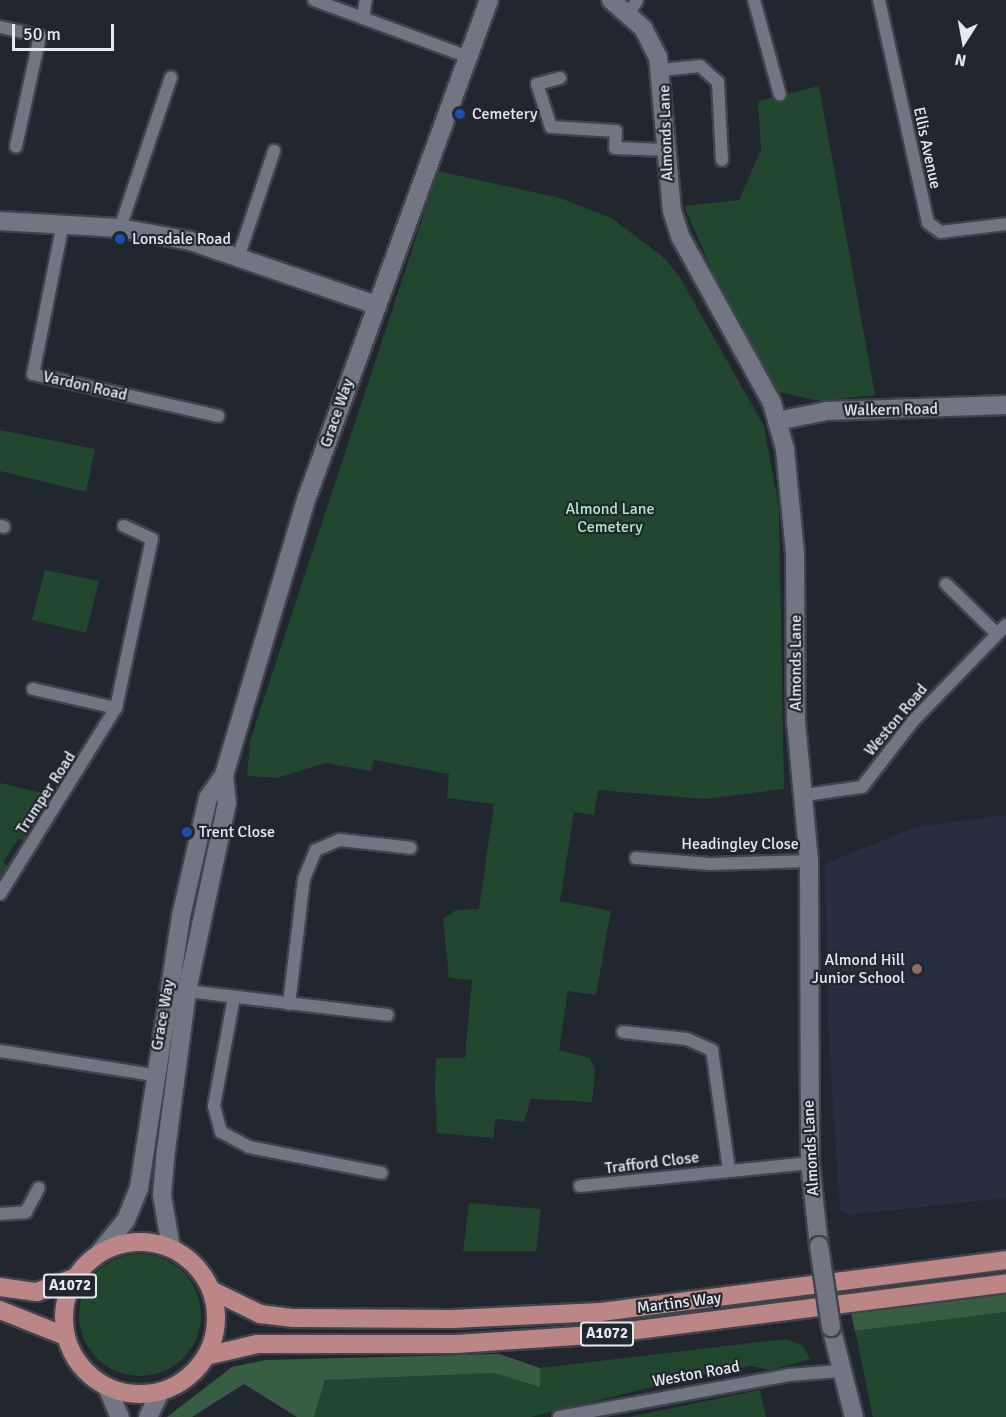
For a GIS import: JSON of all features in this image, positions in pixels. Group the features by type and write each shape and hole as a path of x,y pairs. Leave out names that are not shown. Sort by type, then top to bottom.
{"main road":[{"name":"A1072","path":"0,1287 37,1292 74,1278 100,1252 135,1241 171,1248 195,1265 211,1290 215,1323 206,1356 186,1378 160,1392 124,1393 107,1387 88,1375 65,1336 63,1317 74,1278"},
{"name":"Martins Way","path":"211,1290 260,1314 294,1318 452,1319 601,1312 1006,1260"},
{"name":"A1072","path":"206,1356 257,1344 456,1344 605,1334 1006,1283"},
{"path":"0,1310 65,1336"}],"street":[{"path":"314,0 468,57"},
{"path":"363,18 366,0"},
{"name":"Grace Way","path":"100,1252 135,1204 153,1075 208,798 224,776 272,605 376,305 489,0"},
{"name":"Almonds Lane","path":"610,0 633,6 652,43 662,70 664,150 681,238 777,421 793,510 796,722 805,795 809,861 810,1163 831,1327 840,1371 854,1417"},
{"path":"754,0 780,95"},
{"name":"Ellis Avenue","path":"879,0 928,223 941,232 1006,224"},
{"path":"0,27 40,36 16,146"},
{"path":"662,70 700,66 718,82 722,160"},
{"path":"120,228 171,77"},
{"path":"560,78 537,84 551,127 616,131 615,148 664,150"},
{"path":"239,255 274,151"},
{"path":"3,221 34,221 120,228 239,255 376,305"},
{"name":"Vardon Road","path":"63,223 33,374 218,416"},
{"name":"Walkern Road","path":"777,421 827,411 1006,405"},
{"name":"Trumper Road","path":"0,894 116,708 152,539 124,526"},
{"name":"Weston Road","path":"805,795 862,787 913,721 1004,628 946,584"},
{"path":"33,689 116,708"},
{"name":"Grace Way","path":"171,1248 162,1195 187,991 227,803 224,776"},
{"path":"289,1004 304,879 316,850 340,840 411,848"},
{"name":"Headingley Close","path":"636,858 710,864 809,861"},
{"path":"187,991 388,1015"},
{"path":"234,997 214,1106 221,1132 249,1147 381,1173"},
{"path":"623,1032 687,1039 711,1050 729,1170"},
{"path":"0,1051 153,1075"},
{"name":"Trafford Close","path":"580,1186 636,1184 729,1170 810,1163"},
{"path":"0,1214 26,1212 39,1188"},
{"name":"Weston Road","path":"559,1417 780,1376 840,1371"},
{"path":"107,1387 120,1417"},
{"path":"148,1417 160,1392"}],"shaded area":[{"name":"Almond Hill Junior School","path":"1006,815 1006,1198 848,1215 840,1211 828,1028 825,864 916,827"}],"green space":[{"path":"819,86 875,395 820,401 779,392 731,314 684,206 739,200 761,150 758,101"},
{"name":"Almond Lane Cemetery","path":"438,171 560,198 611,218 662,256 679,276 764,426 779,509 784,789 705,799 598,790 594,815 574,812 560,901 611,911 596,995 568,991 559,1050 590,1058 595,1070 592,1102 531,1099 524,1122 496,1119 493,1138 437,1133 435,1090 436,1058 465,1058 472,980 449,978 443,919 456,910 479,909 494,804 447,798 449,774 374,760 371,771 325,763 277,778 247,776 250,741"},
{"path":"0,430 95,449 86,492 0,471"},
{"path":"45,570 99,581 86,633 32,620"},
{"path":"0,783 60,797 29,844 19,838 3,862 12,869 0,888"},
{"path":"469,1203 541,1209 536,1251 463,1251"},
{"path":"140,1254 163,1259 174,1264 183,1272 191,1281 196,1292 201,1315 196,1338 191,1349 183,1358 174,1366 163,1371 140,1376 117,1371 106,1366 97,1358 89,1349 84,1338 79,1315 84,1292 89,1281 97,1272 106,1264 117,1259"},
{"path":"1006,1288 1006,1312 855,1331 850,1309"},
{"path":"1006,1312 1006,1417 873,1417 855,1331"},
{"path":"786,1339 803,1346 810,1359 770,1370 751,1366 696,1376 531,1417 314,1417 325,1380 494,1373 539,1386 540,1368"},
{"path":"499,1354 540,1368 540,1387 494,1373 325,1380 314,1417 297,1417 244,1384 192,1417 167,1417 232,1367 266,1360"},
{"path":"760,1390 766,1417 629,1417 754,1391"}],"place":[{"name":"Cemetery","path":"460,114"},
{"name":"Lonsdale Road","path":"120,239"},
{"name":"Trent Close","path":"187,832"},
{"name":"Almond Hill Junior School","path":"917,969"}]}
